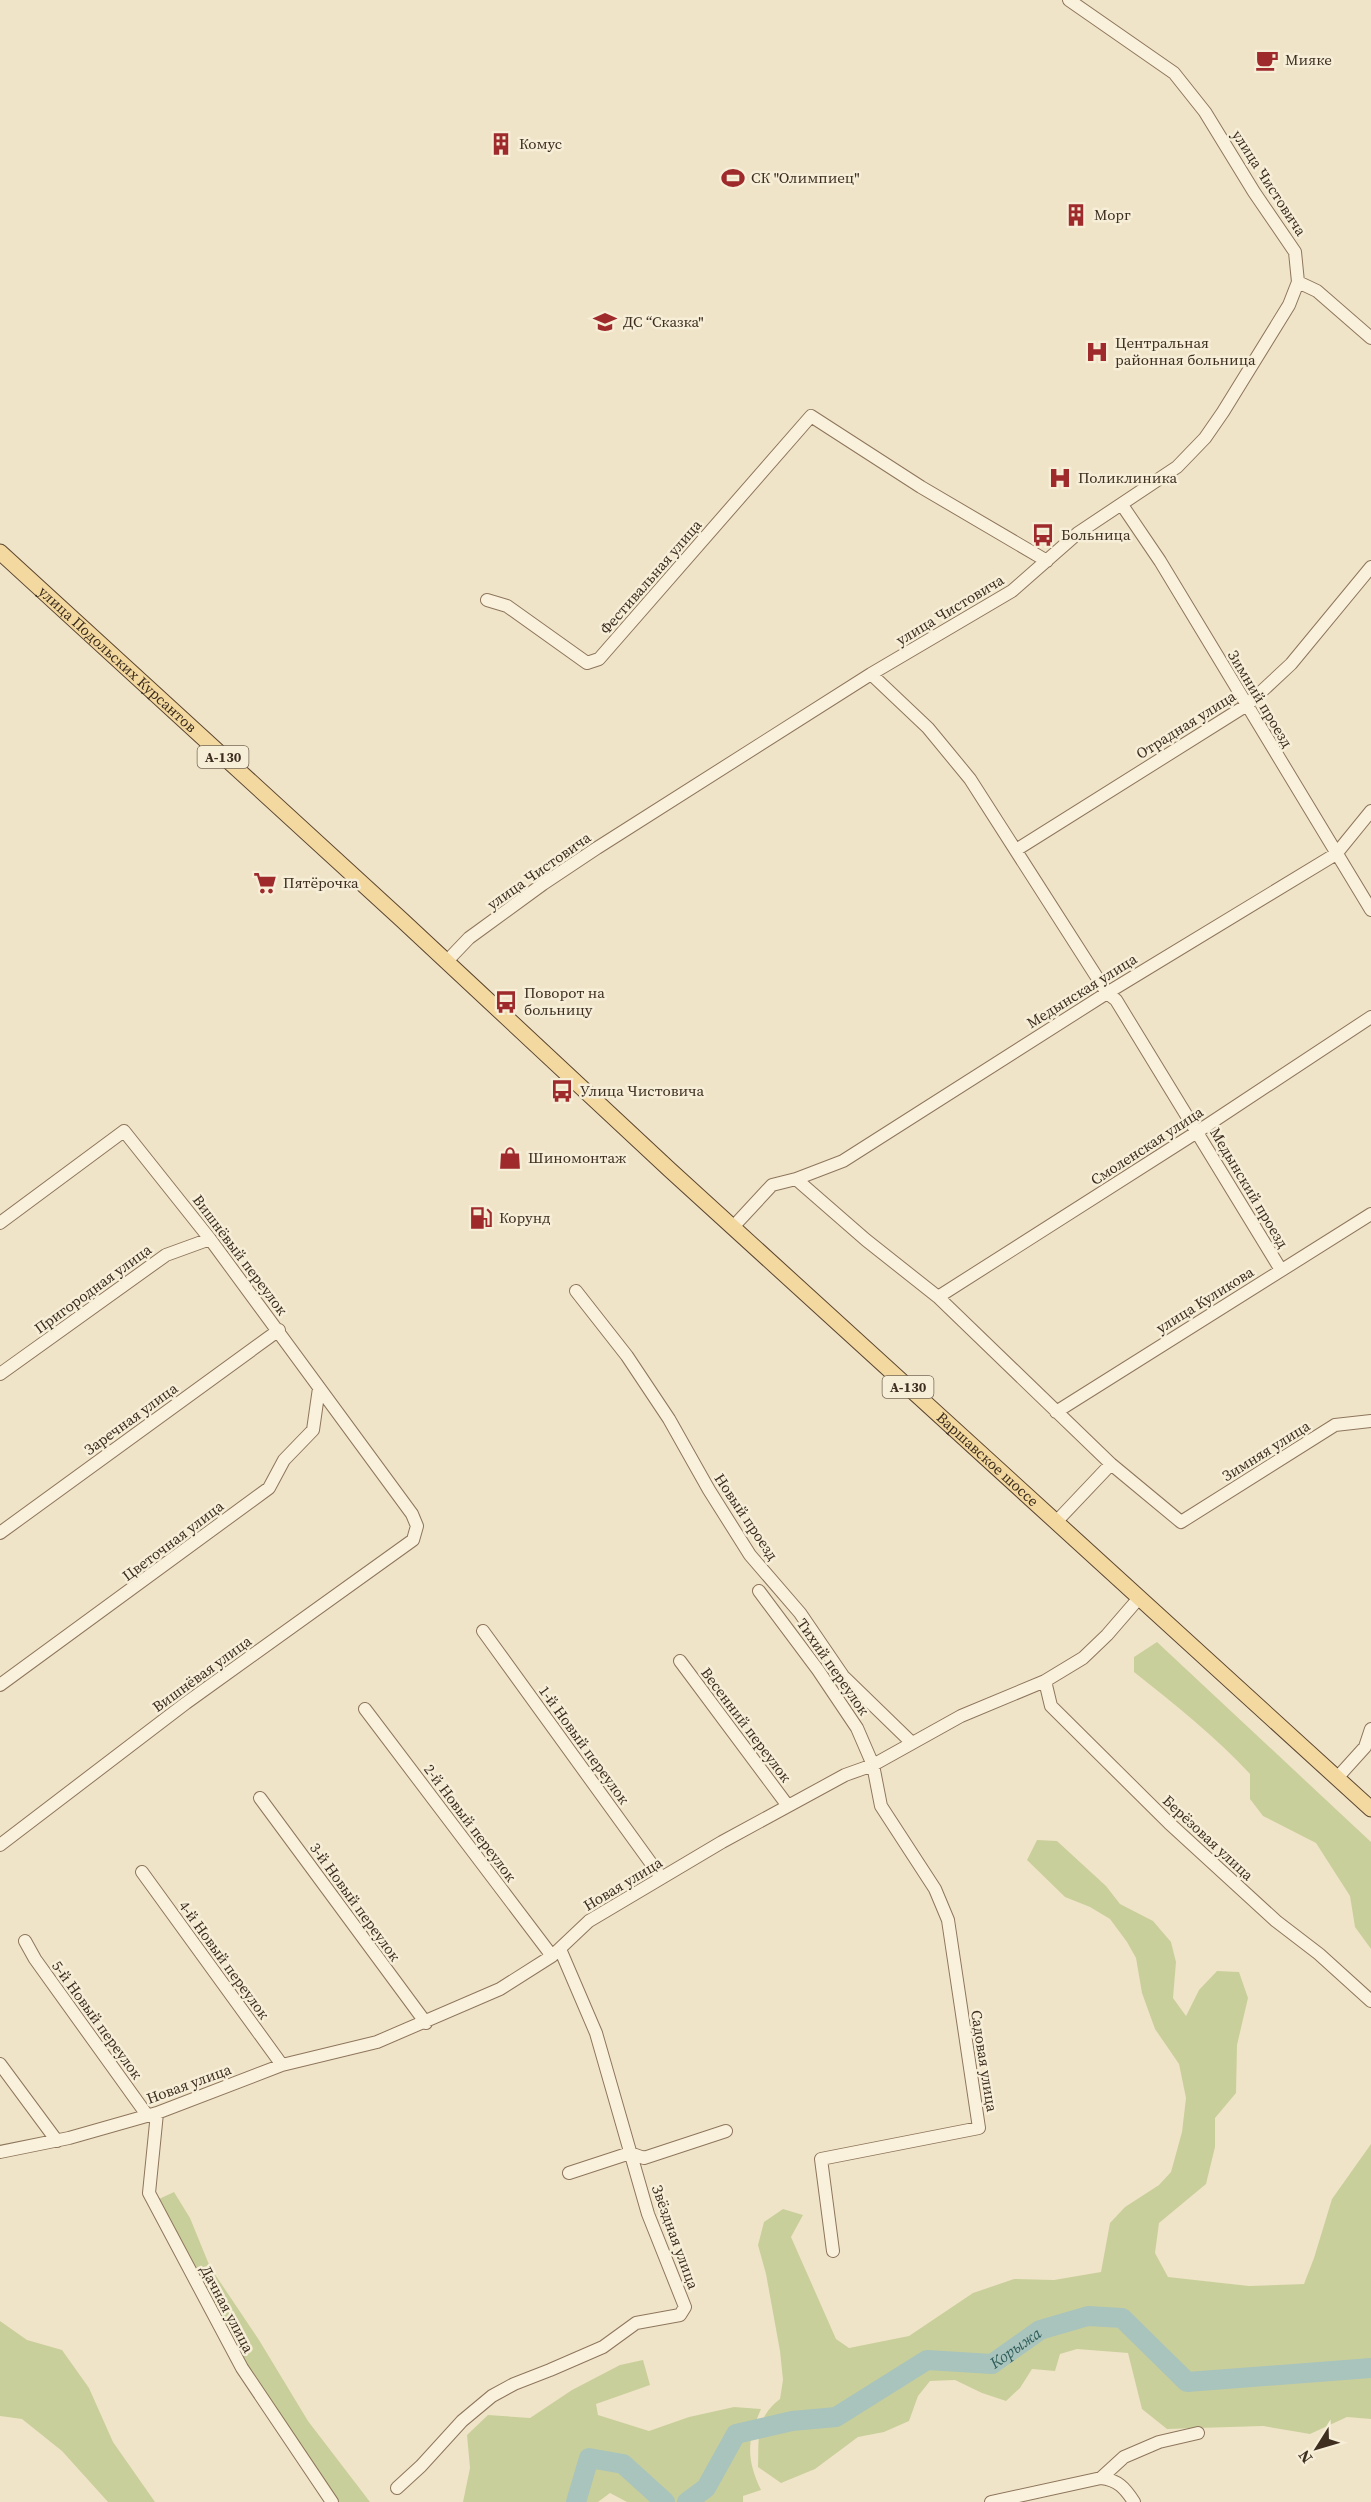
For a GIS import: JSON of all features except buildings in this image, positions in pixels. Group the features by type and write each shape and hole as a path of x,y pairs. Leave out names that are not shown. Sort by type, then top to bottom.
{"main road":[{"name":"улица Подольских Курсантов","path":"0,552 447,962"},
{"name":"Варшавское шоссе","path":"447,962 733,1227 1371,1809"}],"street":[{"name":"улица Чистовича","path":"447,962 469,938 543,884 871,674 1012,591 1077,533 1177,467 1205,438 1289,304 1298,282 1295,252 1254,192 1206,112 1174,73 1069,0"},
{"path":"1298,282 1317,291 1371,338"},
{"name":"Фестивальная улица","path":"487,600 507,606 587,663 599,659 811,416 921,487 1047,561"},
{"name":"Зимний проезд","path":"1122,505 1160,561 1371,910"},
{"name":"Отрадная улица","path":"1016,850 1247,705 1291,664 1371,567"},
{"name":"Медынский проезд","path":"871,674 928,729 970,779 1107,993 1116,1000 1281,1270"},
{"name":"Медынская улица","path":"733,1227 771,1185 796,1179 843,1161 1107,993 1336,854 1371,811"},
{"name":"Смоленская улица","path":"938,1297 1197,1132 1371,1017"},
{"name":"Вишнёвый переулок","path":"0,1223 124,1131 279,1330 412,1514 417,1527"},
{"path":"796,1179 866,1240 938,1297 1111,1464 1056,1522"},
{"name":"улица Куликова","path":"1056,1412 1371,1214"},
{"name":"Пригородная улица","path":"0,1374 166,1255 210,1239"},
{"name":"Новый проезд","path":"576,1291 627,1356 657,1401 750,1555 800,1613 843,1676 912,1743"},
{"name":"Заречная улица","path":"0,1533 279,1330"},
{"name":"Цветочная улица","path":"0,1685 269,1488 284,1460 314,1430 319,1388"},
{"name":"Зимняя улица","path":"1111,1464 1181,1522 1335,1425 1371,1421"},
{"name":"Вишнёвая улица","path":"0,1845 186,1703 413,1540 417,1527"},
{"name":"Тихий переулок","path":"759,1591 838,1698 857,1728 873,1765"},
{"name":"Новая улица","path":"0,2152 57,2141 152,2114 282,2065 377,2042 426,2023 500,1989 556,1953 590,1921 661,1877 845,1775 873,1765 961,1716 1045,1681 1083,1658 1107,1635 1139,1598"},
{"name":"1-й Новый переулок","path":"483,1631 661,1877"},
{"name":"Весенний переулок","path":"680,1661 788,1806"},
{"name":"Берёзовая улица","path":"1045,1681 1051,1706 1169,1823 1276,1921 1319,1954 1371,2001"},
{"name":"2-й Новый переулок","path":"365,1709 556,1953"},
{"path":"1337,1778 1365,1747 1371,1729"},
{"name":"Садовая улица","path":"833,2251 820,2159 979,2128 945,1911 935,1889 885,1813 876,1791 873,1765"},
{"name":"3-й Новый переулок","path":"260,1798 426,2023"},
{"name":"4-й Новый переулок","path":"142,1872 282,2065"},
{"name":"5-й Новый переулок","path":"25,1941 35,1959 152,2114"},
{"name":"Звёздная улица","path":"397,2488 421,2466 462,2421 492,2396 514,2384 603,2347 636,2323 680,2315 686,2307 648,2214 596,2033 556,1953"},
{"path":"0,2064 4,2075 57,2141"},
{"name":"Дачная улица","path":"152,2114 149,2193 242,2368 332,2502"},
{"path":"569,2173 630,2154 644,2158 726,2131"},
{"path":"1101,2478 1124,2457 1159,2442 1198,2433"},
{"path":"991,2502 1101,2478 1113,2480 1125,2488 1134,2502"}],"green space":[{"path":"1157,1642 1371,1842 1371,1949 1355,1927 1350,1896 1316,1843 1263,1816 1250,1799 1250,1774 1208,1733 1134,1672 1134,1657"},
{"path":"1037,1840 1057,1841 1106,1886 1120,1904 1153,1921 1171,1942 1176,1962 1173,1998 1186,2016 1199,1990 1217,1971 1239,1972 1248,1998 1237,2045 1236,2093 1215,2118 1215,2147 1206,2184 1159,2223 1155,2253 1168,2277 1249,2286 1304,2284 1332,2199 1371,2144 1371,2419 1347,2417 1310,2434 1263,2426 1167,2429 1142,2409 1128,2353 1077,2349 1060,2354 1055,2371 1032,2369 1020,2388 1006,2401 955,2380 930,2381 918,2396 909,2421 884,2432 858,2437 815,2469 781,2483 758,2467 762,2421 780,2399 783,2380 766,2274 758,2245 764,2222 783,2209 803,2215 791,2237 836,2339 849,2348 909,2336 973,2293 1014,2279 1054,2280 1101,2272 1110,2223 1125,2207 1159,2185 1171,2172 1182,2132 1186,2098 1179,2064 1155,2029 1142,1993 1136,1958 1127,1942 1110,1919 1090,1907 1065,1897 1027,1860"},
{"path":"174,2192 190,2218 210,2267 259,2340 308,2421 370,2502 336,2502 269,2409 195,2273 159,2199"},
{"path":"0,2321 27,2340 62,2350 89,2388 113,2442 155,2502 108,2502 62,2451 22,2419 0,2416"},
{"path":"643,2360 650,2385 596,2404 598,2415 649,2431 689,2417 734,2407 761,2409 753,2431 750,2450 756,2479 761,2490 743,2496 743,2502 627,2502 610,2493 598,2502 463,2502 470,2468 467,2435 488,2415 530,2418 572,2390 620,2365"}],"waterway":[{"name":"Корыжа","path":"687,2502 706,2488 736,2434 792,2421 836,2417 927,2360 992,2364 1040,2330 1088,2316 1122,2318 1187,2382 1371,2368"},
{"name":"Корыжа","path":"576,2502 589,2458 623,2464 665,2502"}],"place":[{"name":"Мияке","path":"1267,60"},
{"name":"Комус","path":"501,144"},
{"name":"СК \"Олимпиец\"","path":"733,178"},
{"name":"Морг","path":"1076,215"},
{"name":"ДС “Сказка\"","path":"605,322"},
{"name":"Центральная районная больница","path":"1097,352"},
{"name":"Поликлиника","path":"1060,478"},
{"name":"Больница","path":"1043,535"},
{"name":"Пятёрочка","path":"265,883"},
{"name":"Поворот на больницу","path":"506,1002"},
{"name":"Улица Чистовича","path":"562,1091"},
{"name":"Шиномонтаж","path":"510,1158"},
{"name":"Корунд","path":"481,1218"}]}
